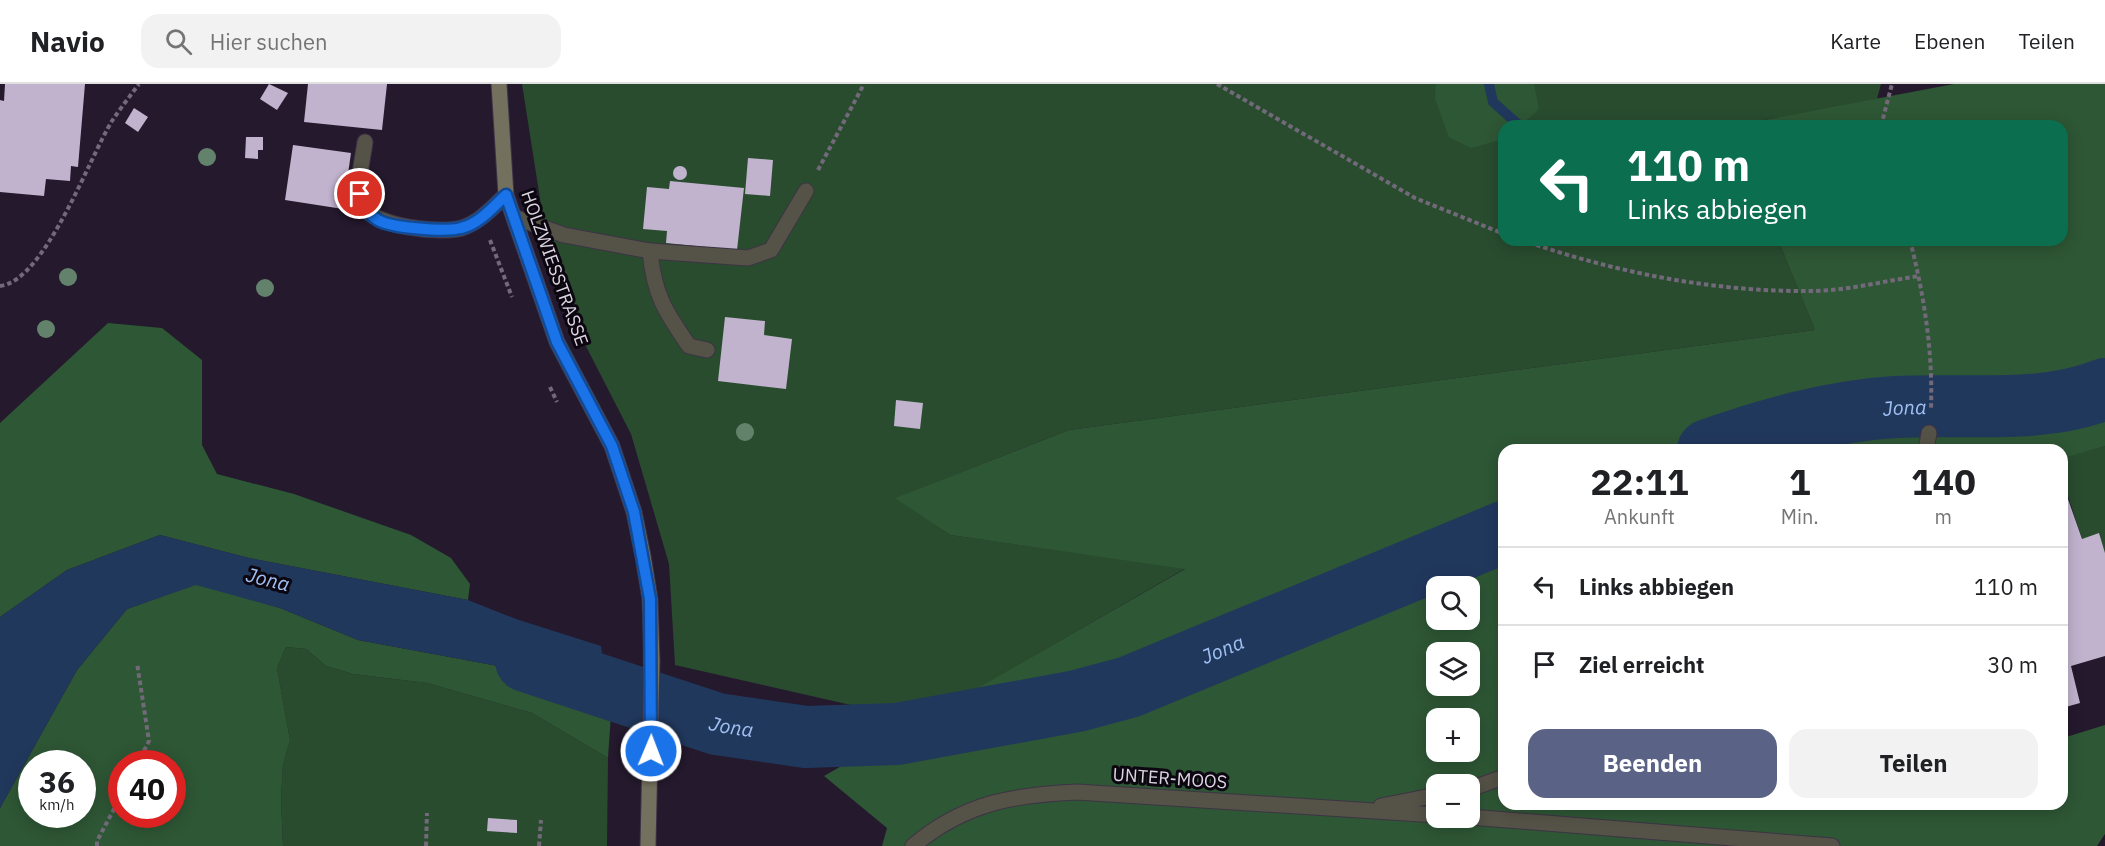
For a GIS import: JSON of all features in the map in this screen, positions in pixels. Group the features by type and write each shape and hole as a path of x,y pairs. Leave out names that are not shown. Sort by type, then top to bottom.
{"street":[{"name":"HOLZWIESSTRASSE","path":"499,84 506,195 557,342 612,446 634,512 650,599 651,751 648,846"},
{"path":"365,142 360,194 363,207 379,221 420,228 461,228 481,218 506,195"},
{"path":"513,217 564,235 650,250 748,258 771,250 806,191"},
{"path":"650,250 653,282 664,309 689,346 707,350"},
{"path":"1927,444 1929,433"},
{"path":"1480,785 1498,779"},
{"name":"UNTER-MOOS","path":"913,846 954,816 985,804 1025,795 1077,792 1426,814"},
{"path":"1361,810 1426,797"},
{"path":"1480,818 1832,846"}],"path":[{"path":"0,286 28,271 39,256 69,206 111,122 139,84"},
{"path":"806,191 864,84"},
{"path":"1217,84 1415,198 1498,232"},
{"path":"1883,120 1892,84"},
{"path":"1542,246 1631,272 1720,285 1812,292 1919,276"},
{"path":"1912,246 1919,276 1929,344 1932,386"},
{"path":"137,663 149,741 144,750"},
{"path":"426,846 427,813"},
{"path":"97,846 97,841 108,820"},
{"path":"539,846 541,820"}],"green space":[{"path":"522,84 1881,84 1877,99 1764,120 1498,120 1498,246 1780,246 1815,330 1069,430 896,498 950,535 1186,568 921,721 675,665 669,564 631,434 573,321 549,256"},
{"path":"1436,84 1534,84 1539,109 1527,120 1498,120 1498,141 1471,148 1449,137 1435,99"},
{"path":"1954,84 2105,84 2105,446 2068,457 2068,444 1498,444 1498,810 2068,810 2068,736 2105,725 2105,834 2097,846 882,846 887,828 824,776 1185,569 950,535 895,498 1069,430 1815,330 1780,246 2068,246 2068,120 1764,120"},
{"path":"108,323 162,328 202,360 202,445 217,474 294,494 411,535 451,558 470,584 468,600 249,558 160,535 67,570 0,617 0,423"},
{"path":"2105,446 2105,554 2099,534 2082,539 2068,496 2068,456"},
{"path":"197,584 280,608 358,640 498,666 611,714 608,758 532,713 427,683 353,674 326,666 306,649 286,647 277,668 290,740 283,765 281,798 283,846 0,846 0,808 18,776 18,828 96,828 96,750 32,750 77,670 127,609"},
{"path":"286,647 306,649 326,666 353,674 427,683 532,713 608,758 607,846 283,846 281,798 283,765 290,740 277,668"}],"water":[{"path":"160,535 249,558 468,600 516,619 601,646 611,714 498,666 358,640 280,608 196,585 127,609 77,670 32,750 18,750 18,776 0,808 0,617 67,570"}],"building":[{"path":"5,84 85,84 78,167 71,166 70,181 46,179 44,196 0,192 0,100 4,101"},
{"path":"269,84 288,93 277,110 260,99"},
{"path":"308,84 387,84 382,130 304,122"},
{"path":"134,108 148,117 138,132 125,123"},
{"path":"246,137 263,137 263,150 258,150 258,159 245,158"},
{"path":"293,145 351,153 343,209 285,200"},
{"path":"748,158 773,160 770,196 745,194"},
{"path":"680,166 685,168 687,173 685,178 680,180 675,178 673,173 675,168"},
{"path":"670,181 744,188 737,250 666,243 667,231 643,229 647,187 669,189"},
{"path":"725,317 765,321 764,335 792,339 786,389 718,381"},
{"path":"896,400 923,403 920,429 894,426"},
{"path":"2068,499 2082,539 2099,533 2105,553 2105,656 2071,666 2080,703 2068,706"},
{"path":"488,818 517,820 517,833 487,831"}],"waterway":[{"path":"1489,84 1493,102 1513,120"},
{"name":"Jona","path":"1726,444 1777,428 1847,412 1895,407 2028,405 2080,397 2105,389"},
{"name":"Jona","path":"526,661 717,724 806,737 897,734 1077,701 1129,687 1498,534"}],"route":[{"path":"360,194 363,207 379,221 420,228 461,228 481,218 506,195 557,342 612,446 634,512 650,599 651,751"}]}
